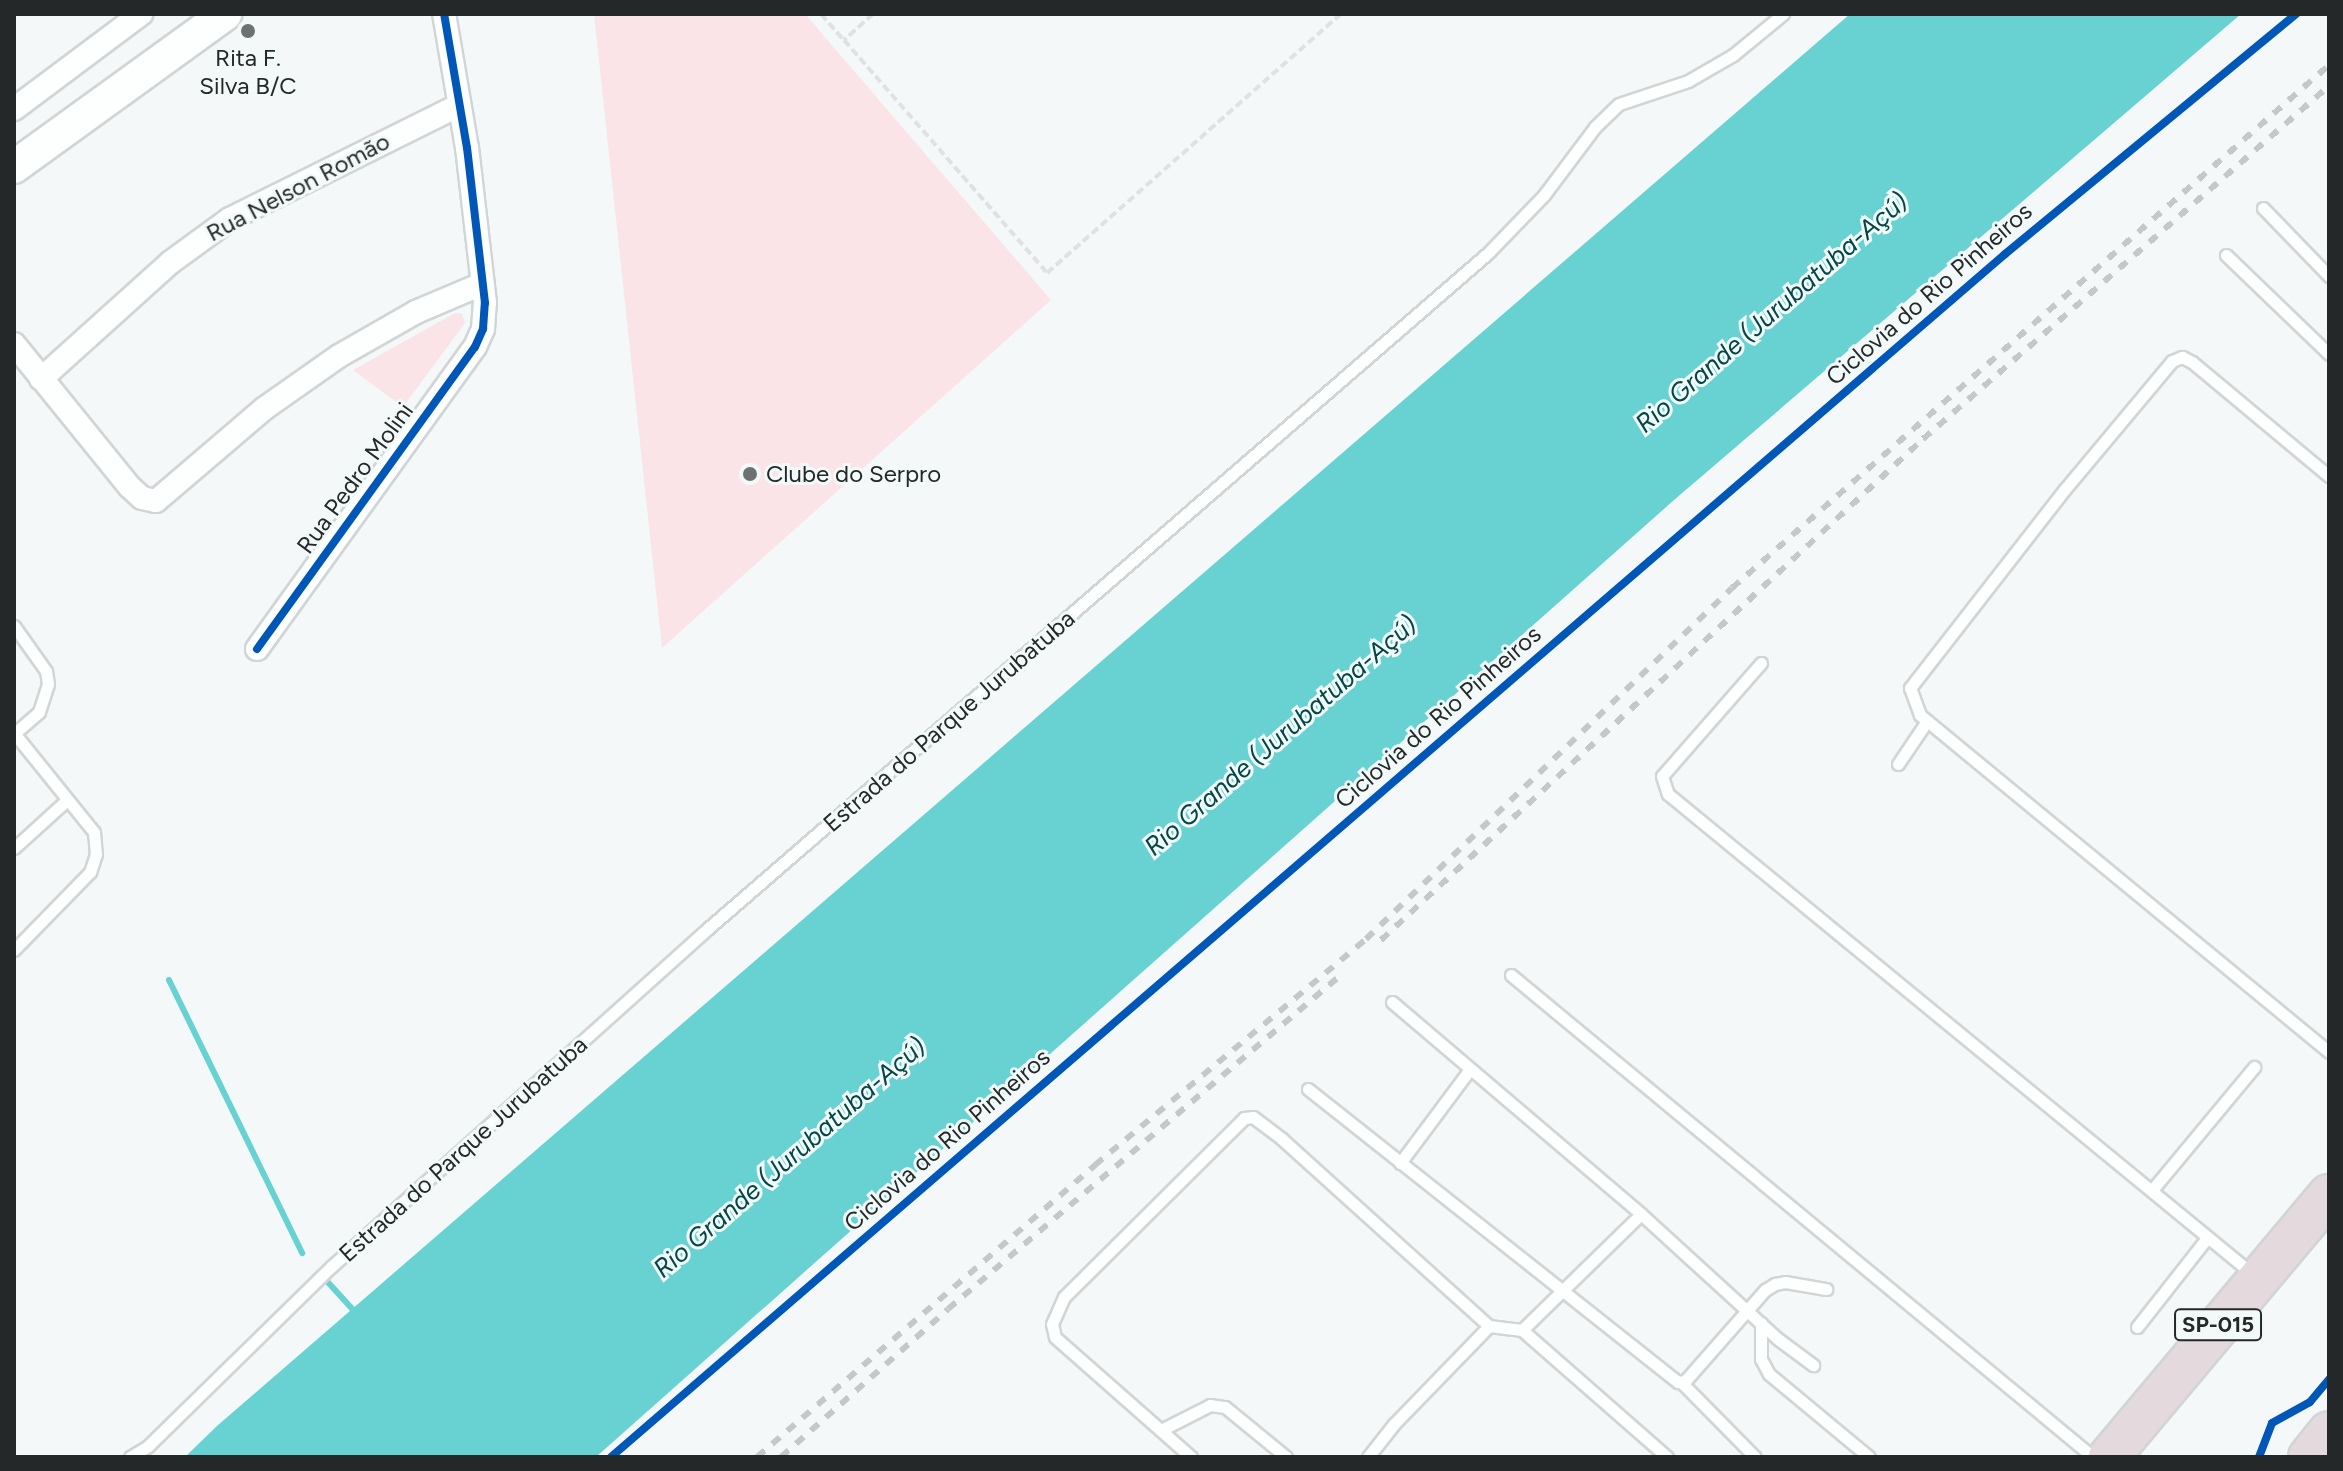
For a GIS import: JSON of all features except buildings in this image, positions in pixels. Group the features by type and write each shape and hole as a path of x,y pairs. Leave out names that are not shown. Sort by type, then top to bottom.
{"highway":[{"name":"SP-015","path":"2109,1457 2329,1195"},
{"path":"2309,1457 2329,1432"}],"main road":[{"path":"17,151 192,14"},
{"path":"17,151 225,14"}],"street":[{"path":"14,109 139,14"},
{"path":"14,344 123,480 149,501 162,498 255,416 339,356 416,312 482,284 467,148 444,14"},
{"name":"Rua Nelson Romão","path":"41,379 171,262 230,219 458,106"},
{"name":"Rua Pedro Molini","path":"257,649 475,347 483,329 482,284"}],"lane":[{"name":"Estrada do Parque Jurubatuba","path":"130,1457 148,1446 332,1266 705,931 1488,253 1544,195 1595,127 1619,104 1688,81 1733,55 1783,14"},
{"path":"2263,208 2329,276"},
{"path":"2226,255 2329,354"},
{"path":"2329,476 2192,362 2182,357 2172,361 2065,489 1910,688 1912,702 1927,721 2329,1052"},
{"path":"14,626 46,671 48,684 39,712 14,734 94,832 96,854 90,872 14,950"},
{"path":"1761,663 1662,776 1668,794 2258,1279"},
{"path":"1898,764 1927,721"},
{"path":"14,848 67,800"},
{"path":"1511,975 2093,1457"},
{"path":"1392,1002 1813,1365"},
{"path":"2152,1190 2254,1067"},
{"path":"1400,1163 1470,1069"},
{"path":"1308,1089 1561,1292 1681,1382 1755,1457"},
{"path":"1191,1457 1055,1337 1055,1312 1064,1297 1244,1118 1253,1117 1282,1139 1489,1326 1522,1330 1667,1457"},
{"path":"1522,1330 1641,1214"},
{"path":"2137,1327 2207,1238"},
{"path":"1681,1382 1775,1284 1785,1282 1826,1289"},
{"path":"1761,1323 1761,1359 1769,1374 1869,1457"},
{"path":"1368,1457 1394,1424 1489,1326"},
{"path":"1161,1430 1210,1405 1225,1407 1286,1457"}],"path":[{"path":"821,14 1047,273 1341,14"},
{"path":"844,40 873,14"}],"shaded area":[{"name":"Clube do Serpro","path":"594,14 805,14 1051,300 662,648"},
{"path":"455,313 462,314 465,323 403,407 353,370"}],"water":[{"name":"Rio Grande (Jurubatuba-Açú)","path":"1850,14 2241,14 1674,500 596,1457 185,1457 218,1425"}],"waterway":[{"path":"169,980 302,1253"},
{"path":"325,1279 355,1312"}],"railway":[{"path":"757,1457 1095,1165 1366,939 1732,588 2329,65"},
{"path":"1381,940 1923,439 2329,86"},
{"path":"781,1457 948,1309 1342,974"}],"cycle path":[{"path":"257,649 475,347 483,329 485,303 467,148 444,14"},
{"name":"Ciclovia do Rio Pinheiros","path":"611,1457 2005,254 2296,14"},
{"path":"2259,1457 2272,1423 2310,1402 2329,1379"}],"place":[{"name":"Rita F. Silva B/C","path":"248,31"},
{"name":"Clube do Serpro","path":"750,474"}]}
